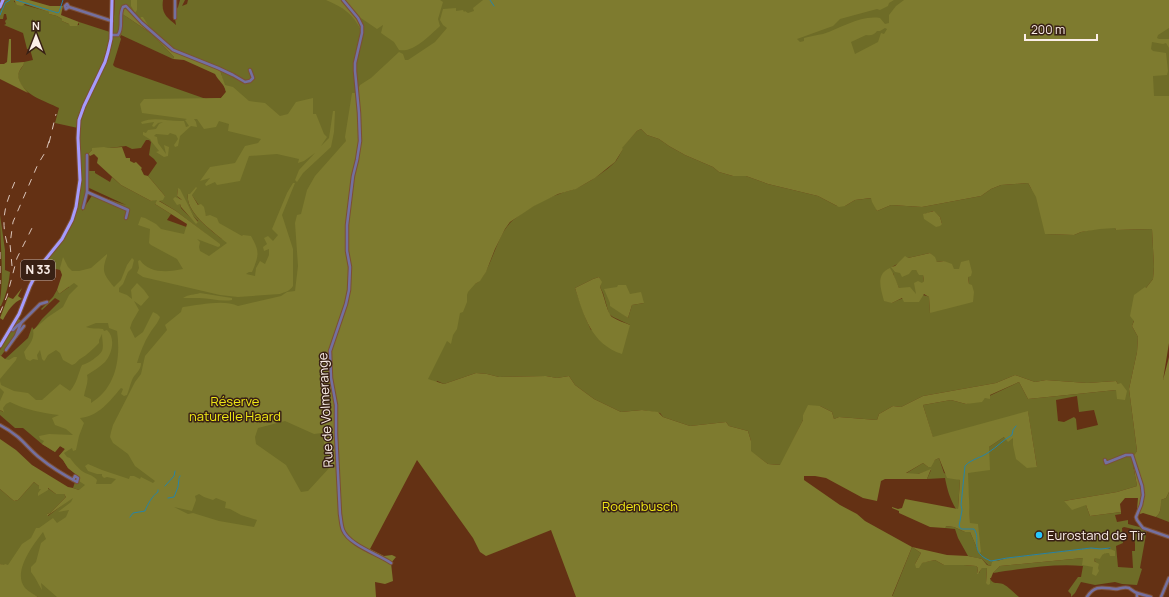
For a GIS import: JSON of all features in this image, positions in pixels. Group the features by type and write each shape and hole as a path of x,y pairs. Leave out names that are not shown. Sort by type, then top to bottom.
{"main road":[{"path":"0,7 3,0"},
{"name":"N 33","path":"0,346 18,314 32,281 41,265 66,233 72,220 80,180 79,120 108,52 111,35 112,0"}],"street":[{"path":"175,0 175,18"},
{"name":"Rue de Volmerange","path":"343,0 358,18 362,26 362,33 355,63 360,141 353,176 347,225 347,251 350,267 349,290 346,304 330,351 331,378 337,409 336,434 340,514 343,530 347,537 391,563"},
{"path":"111,35 118,35 120,33 121,12 123,7 126,6 142,23 173,50 233,74 245,82 250,82 253,78 250,70"},
{"path":"69,7 112,21"},
{"path":"83,208 87,192 87,155"},
{"path":"87,192 128,210 126,218"},
{"path":"78,196 85,198"},
{"path":"32,281 44,272 48,271"},
{"path":"10,329 13,330 40,304 46,302"},
{"path":"16,336 21,323"},
{"path":"6,350 24,326"},
{"path":"0,424 18,437 54,469 73,480 75,476 77,476 77,482"},
{"path":"1105,460 1105,464 1126,454 1132,455 1142,486 1143,495 1137,520 1143,528 1169,537"},
{"path":"1161,597 1169,578"},
{"path":"1087,597 1090,592 1098,588 1119,589 1122,587 1152,597"}],"green space":[{"name":"Réserve naturelle Haard","path":"5,0 14,0 14,2 50,12 49,14 57,16 62,19 62,21 69,24 79,25 79,22 113,33 115,0 131,0 137,9 137,0 163,0 164,12 176,25 174,13 180,0 185,0 182,6 187,4 188,0 1169,0 1169,224 1106,226 1046,234 1074,235 1100,228 1115,228 1116,230 1152,229 1154,267 1153,279 1146,288 1132,326 1138,337 1137,352 1129,389 1137,451 1132,459 1137,486 1117,492 1064,501 1086,505 1090,516 1121,512 1121,514 1115,515 1117,522 1128,520 1128,524 1147,529 1140,568 1142,569 1137,585 1115,582 1095,585 1081,582 1071,597 1071,594 1068,591 1078,577 1081,577 1083,566 1049,566 993,573 1000,566 1083,558 1098,568 1096,562 1094,561 1095,558 1105,553 1109,553 1110,548 1091,548 1007,558 997,561 991,566 982,559 968,556 958,538 955,529 945,528 945,526 954,527 965,532 970,532 979,553 970,524 967,473 989,447 1004,437 1014,438 1037,467 1028,412 933,438 923,405 951,400 966,404 985,398 1019,382 1028,399 1116,390 1118,384 1116,381 1087,383 1046,380 1035,382 1015,375 996,383 923,396 901,407 893,406 879,414 877,420 839,417 834,419 832,412 820,406 803,415 803,420 781,465 768,464 750,451 751,441 748,431 729,426 726,422 690,426 663,417 660,413 642,410 621,412 594,399 575,385 569,376 557,378 546,376 499,377 476,373 444,384 437,381 335,597 38,597 24,590 4,566 0,564 0,489 14,501 18,500 34,482 56,494 64,494 66,497 50,513 47,514 48,516 74,496 79,490 73,488 75,482 79,481 78,476 68,468 59,456 65,449 60,446 55,452 42,444 23,428 15,428 0,415 0,410 3,412 0,405 0,366 5,359 28,338 32,327 34,330 42,319 60,301 55,298 42,310 41,309 53,297 57,290 59,294 69,287 60,270 47,267 36,278 41,265 62,239 72,220 80,180 78,128 55,123 59,108 40,100 23,88 18,74 24,62 33,60 30,49 27,49 23,33 4,25 6,24 5,21 7,19 6,14 4,14 3,19 0,19 0,11","holes":["124,15 142,23 173,50 221,73 226,92 221,98 206,99 113,65 121,35 173,59 174,57 152,34","637,122 1029,181 1032,190 1028,183 1001,185 991,189 981,196 922,207 891,205 877,211 872,198 855,200 845,206 837,206 818,196 768,184 746,176 733,176 719,172 713,167 685,155 659,139 647,135 641,129 637,131 623,146","146,140 151,142 149,155 157,163 148,176 165,196 151,201 121,185 112,177 110,182 95,173 95,171 87,171 88,154 92,150 126,146 132,149 141,148","623,149 615,162 591,180 575,189 561,193 541,202 528,209 512,221 501,236 485,272 475,284 506,224 542,197","87,187 126,205 93,194 82,211","178,189 194,217 198,221 196,223 181,208 180,204 182,201 177,196","188,194 191,194 222,239 199,220 190,207","158,200 176,211 206,234 167,220 171,214 155,204","933,211 940,217 942,224 925,213","930,253 937,262 944,261 953,269 959,269 968,277 969,284 930,313 929,297 921,295 911,296 892,303 893,273 899,288 917,295 924,281 923,275 916,270 892,267 908,258","599,277 601,282 600,287 609,314 630,325 591,330 575,288","610,303 644,303 632,305 628,318","1077,396 1079,412 1094,410 1098,425 1077,430 1076,419 1074,417 1064,422 1058,421 1056,400","1122,528 1133,529 1135,544 1135,551 1132,551 1133,568 1118,567 1116,546 1123,543"]},
{"path":"14,0 29,0 50,6 63,6 61,15 79,22 77,26 70,26 57,16 49,14 49,12 25,4 22,6 17,5"},
{"path":"131,0 137,0 137,10 135,13 131,6"},
{"path":"326,0 440,0 443,2 438,19 440,26 416,46 410,49 399,50 394,42 381,33 383,25 377,29 355,14 361,30 351,15 338,5"},
{"name":"Réserve naturelle Haard","path":"483,0 894,0 889,3 888,6 880,10 877,9 840,19 833,26 797,39 800,42 804,41 804,38 823,34 865,18 880,18 885,24 889,23 889,15 896,6 904,0 1169,0 1169,28 1158,35 1157,38 1169,39 1169,48 1166,43 1163,44 1152,42 1151,49 1153,51 1166,53 1168,71 1167,75 1153,76 1154,96 1169,96 1169,343 1163,380 1169,357 1169,492 1166,498 1161,500 1160,512 1156,517 1143,513 1140,514 1137,510 1138,498 1125,498 1120,504 1121,512 1090,516 1086,505 1072,510 1064,501 1117,492 1137,486 1132,458 1137,451 1129,389 1137,352 1138,337 1132,326 1134,321 1130,316 1134,295 1145,287 1146,288 1153,279 1154,267 1152,229 1116,230 1115,228 1081,232 1074,235 1045,234 1036,197 1028,183 1001,185 991,189 981,196 922,207 891,205 877,211 871,198 855,200 845,206 839,207 818,196 768,184 746,176 733,176 719,172 713,167 685,155 659,139 647,135 641,129 637,131 622,148 623,149 615,162 595,178 576,189 558,194 534,206 510,222 495,249 486,272 480,281 468,292 467,302 463,312 460,313 457,329 453,335 451,344 447,341 428,379 444,384 476,373 499,377 546,376 557,378 569,376 575,385 594,399 621,412 642,410 658,412 663,417 690,426 726,422 729,426 748,431 751,441 751,451 768,464 780,465 803,420 803,415 808,405 820,406 832,412 834,419 839,417 877,420 879,414 893,406 901,407 923,396 996,383 1015,375 1035,382 1046,380 1087,383 1116,381 1118,384 1121,383 1127,391 1125,400 1117,399 1116,390 1028,399 1019,382 990,395 990,399 985,398 982,402 966,404 951,400 923,405 933,437 1028,411 1037,467 1027,468 1016,459 1013,438 1008,442 1004,437 989,447 990,470 968,473 970,523 978,524 981,552 979,553 970,532 965,532 954,527 946,526 945,528 930,527 899,513 899,511 892,508 902,508 905,499 958,509 960,480 947,478 939,458 935,460 931,467 928,467 923,463 906,473 918,474 931,469 927,479 885,479 881,481 877,501 863,498 826,478 804,476 804,480 840,505 857,514 865,521 912,547 892,596 894,597 576,597 551,530 486,556 480,552 473,538 417,460 370,549 384,556 392,555 396,557 391,563 393,581 385,584 375,582 376,597 57,597 41,583 42,590 31,572 31,567 36,562 41,543 46,539 43,532 29,551 22,567 21,574 22,582 25,588 38,597 0,597 0,564 8,565 22,544 31,538 36,528 39,528 53,518 57,523 66,517 69,510 58,512 71,502 73,498 47,516 47,514 50,513 66,497 64,494 56,494 48,488 48,490 38,496 41,489 39,489 39,486 34,482 18,500 14,501 0,489 0,439 16,450 32,465 68,487 79,490 85,485 79,481 78,476 68,468 59,456 65,449 60,446 55,452 42,444 44,441 40,439 39,436 49,434 73,435 66,429 55,425 52,418 59,415 34,411 10,402 3,408 4,412 0,410 0,401 4,392 0,388 0,381 1,385 14,391 28,393 36,400 42,400 60,384 70,391 76,382 82,365 93,360 102,351 102,334 99,343 88,354 72,365 63,360 60,353 56,350 48,355 44,361 40,350 37,355 38,360 33,359 30,361 26,359 24,352 30,344 33,330 63,307 69,295 78,286 74,283 59,294 57,290 62,275 60,268 63,257 68,267 72,271 79,271 91,268 107,254 104,273 114,287 121,280 127,265 132,258 134,260 132,268 119,288 119,292 132,299 131,290 137,283 149,297 141,306 134,301 139,310 130,328 135,338 143,332 153,312 160,317 142,348 137,363 141,363 140,368 132,380 127,395 124,396 121,394 123,389 121,388 103,408 87,417 80,418 84,423 76,450 73,451 72,448 64,453 81,470 95,478 97,480 96,484 111,484 116,479 107,477 104,478 102,474 88,471 85,466 88,464 129,479 130,476 140,479 141,477 153,483 155,481 135,466 128,454 113,443 110,437 113,425 135,382 141,374 145,356 167,330 165,325 181,312 183,307 219,303 238,306 281,296 287,292 295,291 298,266 295,223 297,215 301,214 307,190 315,176 346,141 345,137 352,93 357,95 360,85 371,78 399,52 403,54 405,60 408,60 435,42 447,28 440,20 443,9 456,8 456,11 463,10 464,12 465,11 468,13 474,11 473,8","holes":["885,28 887,29 884,34 881,33 878,42 855,54 851,42 866,35 872,35 877,31","96,323 108,323 109,328 117,331 118,341 115,372 106,389 91,403 91,399 84,396 87,375 105,362 110,355 112,342 110,333 107,330 104,331 103,329 86,327","285,421 314,434 322,433 325,449 331,466 308,491 301,492 286,465 256,444 255,437 258,428","199,494 213,500 216,498 226,502 225,508 257,520 254,527 219,521 193,513 188,514 174,507 192,511 196,500 195,496"]},
{"path":"124,9 127,9 142,22 140,19 143,17 148,25 147,27 173,50 218,68 225,85 233,87 249,101 265,103 280,116 288,114 296,102 313,98 313,114 316,114 324,134 327,137 321,146 329,138 333,111 335,111 334,132 331,147 303,173 297,182 295,180 299,170 315,153 304,161 298,163 299,159 277,154 249,156 240,181 217,185 215,182 206,186 205,184 210,178 200,181 210,167 235,163 245,146 258,143 261,139 228,131 229,124 219,121 216,127 204,129 197,119 194,119 197,127 191,126 180,136 178,146 175,147 174,145 178,139 176,135 170,133 168,135 156,134 154,136 157,137 158,143 166,154 164,145 169,147 168,156 164,157 156,152 159,151 151,140 143,135 143,132 146,133 148,130 156,129 159,124 163,122 158,123 154,127 152,126 154,122 142,124 141,122 152,119 184,121 186,127 189,126 185,120 187,119 142,113 140,104 144,99 221,98 226,92 215,74 184,60 173,59 174,57 152,34 122,13"},
{"path":"9,39 11,39 11,63 24,62 18,76 20,82 28,93 0,79 0,64 7,62"},
{"path":"122,147 126,158 130,158 130,161 134,163 136,162 142,168 141,169 144,175 148,176 165,196 163,200 159,201 176,211 220,244 218,247 197,239 200,242 200,251 209,256 227,243 208,228 191,208 188,201 188,194 190,194 196,187 197,188 192,195 198,205 201,204 204,207 206,216 210,215 217,218 219,223 242,236 251,236 258,254 252,272 246,274 255,276 256,268 260,261 265,264 269,255 269,249 264,251 263,247 267,244 264,238 268,236 273,241 278,235 272,229 287,193 293,183 295,183 282,215 293,249 292,288 280,294 238,297 220,295 143,277 137,273 139,268 138,261 140,260 144,265 154,270 172,271 183,269 177,259 149,243 150,229 138,225 141,217 156,224 161,229 184,234 187,224 155,204 157,200 151,201 121,185 97,163 98,158 94,154 90,156 88,154 92,148"},
{"path":"178,188 180,189 198,222 196,224 180,204 177,205 173,199 175,197 182,200 177,196"},
{"path":"934,211 940,217 942,224 940,226 936,227 924,219 923,214"},
{"path":"0,215 5,250 5,270 10,272 7,289 1,306 2,269"},
{"path":"930,253 935,257 937,262 944,261 952,264 954,269 959,269 961,262 969,260 972,272 971,276 968,277 969,284 972,285 974,292 973,302 930,313 929,297 924,294 919,302 904,302 902,298 892,303 884,301 880,282 882,274 890,268 899,288 910,287 916,294 914,283 918,281 922,283 924,281 923,275 919,275 916,270 912,270 909,274 902,277 900,273 895,272 891,267 895,266 905,256 908,258"},
{"path":"599,277 602,282 600,287 610,315 630,325 622,354 603,343 590,328 575,288"},
{"path":"618,285 626,285 630,294 641,292 644,303 632,305 628,318 610,306 604,289 617,287"},
{"path":"22,288 18,296 22,299 14,304 3,320 0,318 8,297 13,299"},
{"path":"200,293 232,298 232,300 224,301 203,298 183,298"},
{"path":"18,319 23,321 21,323 24,325 1,356 0,350"},
{"path":"0,355 9,360 17,357 0,379"},
{"path":"939,458 944,473 960,480 958,509 956,509 950,498 945,478 927,479 931,470 918,474 905,474 923,463 928,467"},
{"path":"1169,492 1169,522 1156,517 1160,511 1161,500 1166,498"},
{"path":"912,547 921,553 915,564 935,560 944,565 976,566 978,568 977,573 979,573 982,567 987,568 986,583 989,582 990,578 992,582 1005,585 1019,597 892,597"},
{"path":"912,547 947,555 978,558 982,559 987,565 991,566 992,562 995,560 997,561 1007,558 1091,548 1115,551 1115,556 1110,556 1109,553 1107,553 1103,554 1100,559 1095,558 1094,561 1099,564 1099,571 1096,576 1092,574 1093,567 1082,565 1083,558 1000,566 993,573 990,578 990,584 988,585 986,583 987,568 982,568 977,574 978,568 976,566 944,565 935,560 922,563 919,568 916,568 915,564 921,553"}],"waterway":[{"path":"0,15 5,3 10,0"},
{"path":"16,0 58,13 63,0"},
{"path":"490,0 494,6"},
{"path":"1016,426 1012,435 986,454 965,466 961,505 962,510 959,526 961,529 974,529 980,554 991,561 1091,548 1110,548"},
{"path":"165,486 174,476 175,471"},
{"path":"168,498 174,497 179,479"},
{"path":"130,517 133,513 145,511 150,500 158,492 158,490"}],"railway":[{"path":"49,143 56,114"},
{"path":"12,266 10,244 13,222 38,164 46,151 50,138"},
{"path":"7,243 4,225 5,210 9,195 16,179"},
{"path":"0,313 7,296 17,258 35,222"},
{"path":"0,252 0,284"}],"place":[{"name":"Eurostand de Tir","path":"1039,535"}],"park label":[{"name":"Rodenbusch","path":"640,506"}]}
